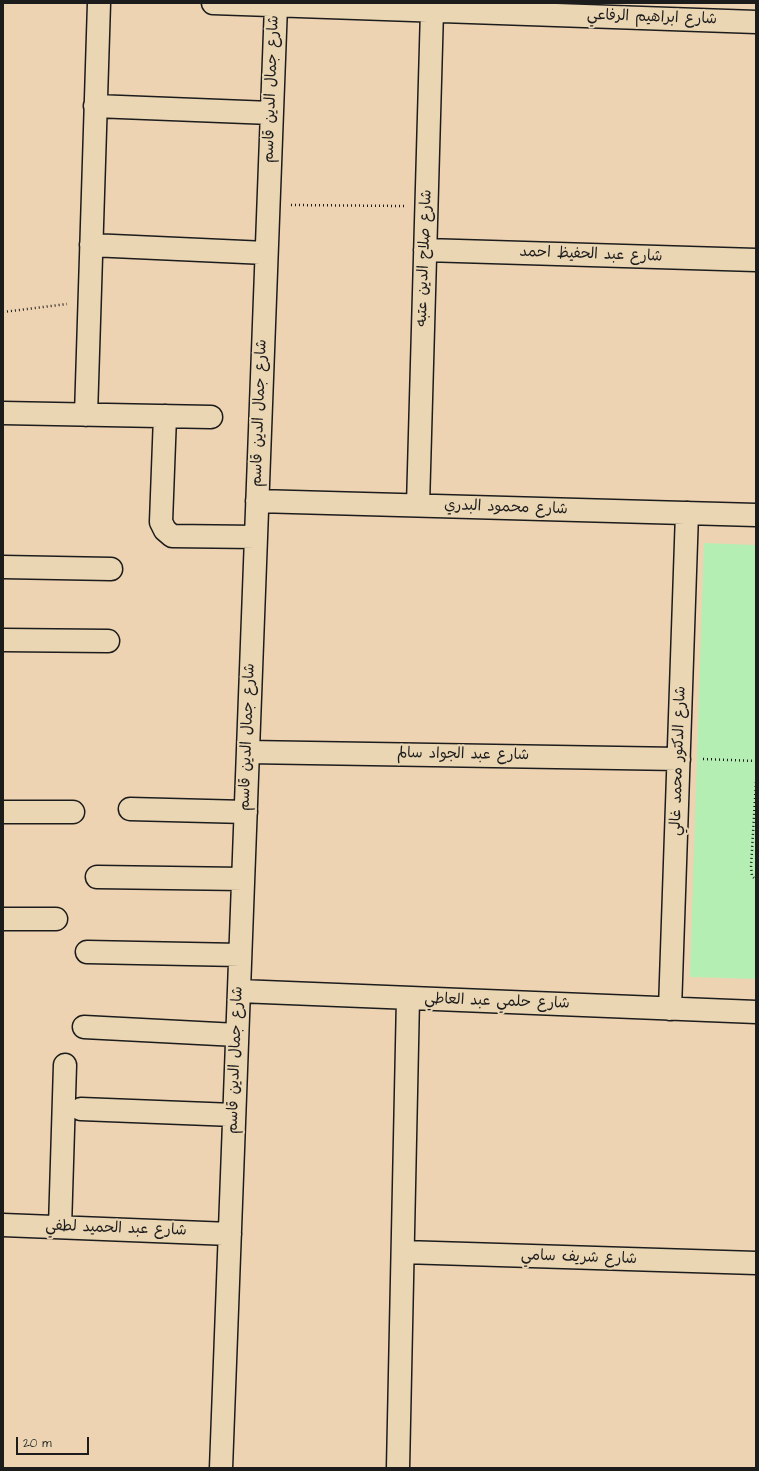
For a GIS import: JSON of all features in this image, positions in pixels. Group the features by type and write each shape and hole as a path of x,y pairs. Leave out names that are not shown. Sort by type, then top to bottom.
{"street":[{"path":"86,415 98,3"},
{"name":"شارع ابراهيم الرفاعي","path":"213,3 432,10 702,11 756,22"},
{"name":"شارع جمال الدين قاسم","path":"221,1468 276,5"},
{"name":"شارع صلاح الدين عتبه","path":"418,505 432,10"},
{"path":"95,106 271,113"},
{"path":"91,245 266,253"},
{"name":"شارع عبد الحفيظ احمد","path":"425,250 756,260"},
{"path":"3,413 211,417"},
{"path":"165,416 161,522 165,530 172,536 256,537"},
{"name":"شارع محمود البدري","path":"257,501 756,515"},
{"name":"شارع الدكتور محمد غالي","path":"670,1009 687,513"},
{"path":"3,567 111,569"},
{"path":"3,640 108,641"},
{"name":"شارع عبد الجواد سالم","path":"248,752 679,759"},
{"path":"130,810 246,812"},
{"path":"3,812 73,812"},
{"path":"97,877 243,879"},
{"path":"3,919 56,919"},
{"path":"87,952 240,955"},
{"name":"شارع حلمي عبد العاطي","path":"239,991 756,1012"},
{"path":"398,1468 408,998"},
{"path":"84,1027 237,1035"},
{"path":"60,1227 65,1065"},
{"path":"80,1109 234,1115"},
{"name":"شارع عبد الحميد لطفي","path":"3,1225 230,1234"},
{"name":"شارع شريف سامي","path":"403,1252 756,1263"}],"path":[{"path":"268,204 427,206"},
{"path":"3,312 89,302"},
{"path":"679,759 756,761"},
{"path":"756,782 751,867 752,876 756,880"}],"green space":[{"path":"704,543 756,545 756,979 690,977"}]}
